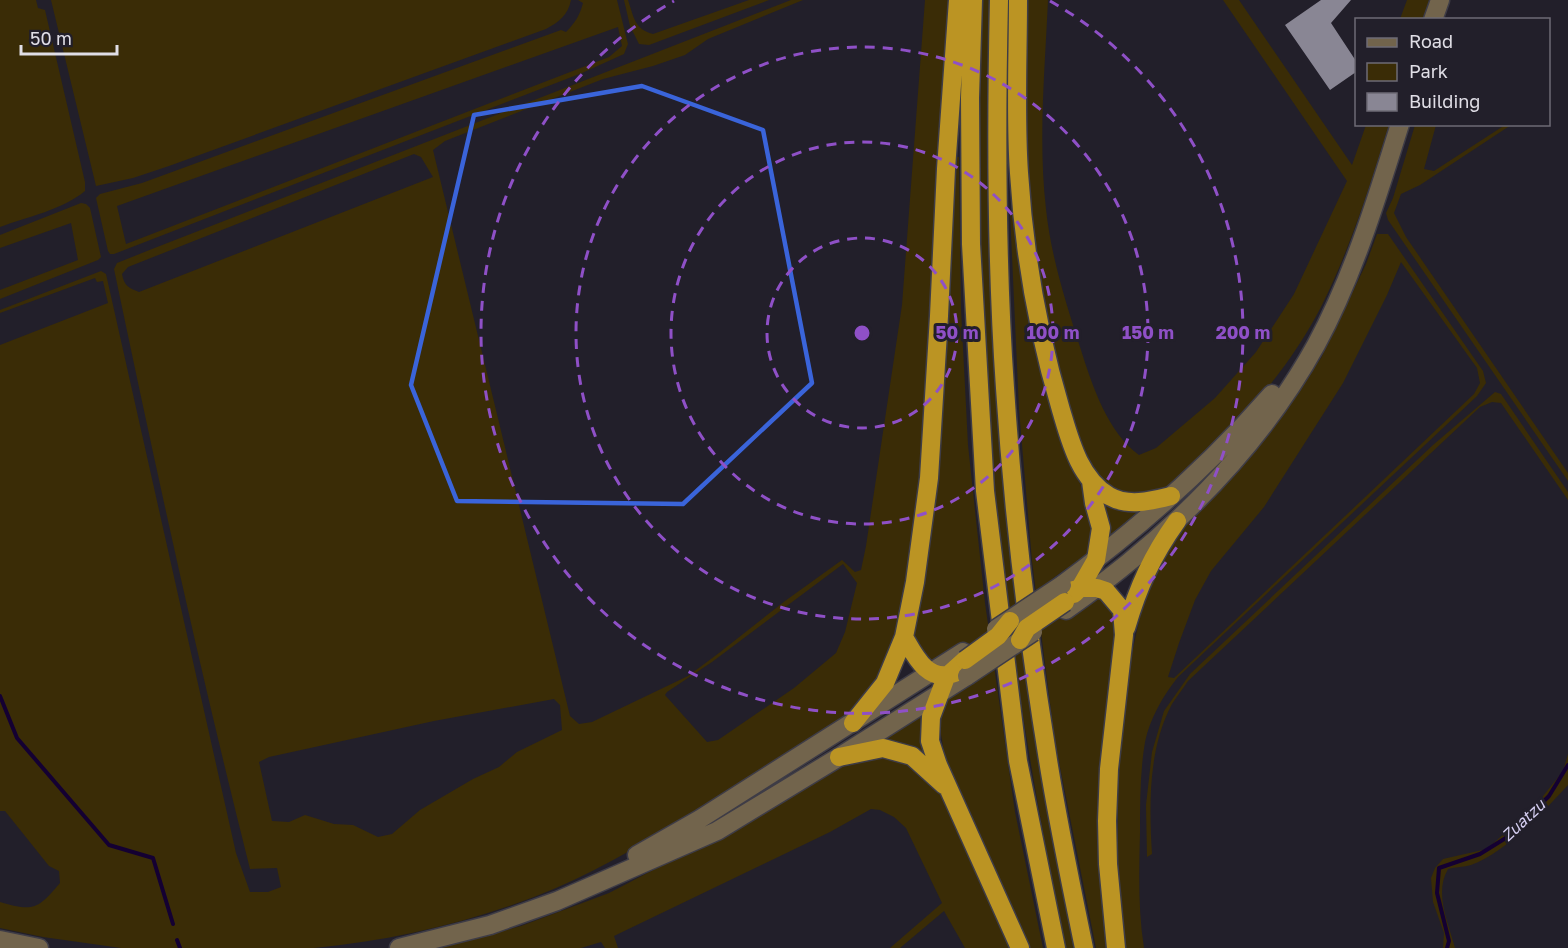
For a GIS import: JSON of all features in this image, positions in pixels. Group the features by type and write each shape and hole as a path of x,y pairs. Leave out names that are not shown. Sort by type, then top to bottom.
{"highway":[{"path":"853,723 885,683 904,637 915,582 928,478 939,316 945,169 958,0"},
{"path":"974,0 970,98 971,244 984,491 1018,761 1056,948"},
{"path":"999,0 998,256 1013,491 1028,620 1048,759 1084,948"},
{"path":"1017,0 1019,171 1023,223 1042,339 1058,400 1077,458 1091,481 1110,496 1128,501 1148,502 1171,496"},
{"path":"1091,481 1094,504 1101,528 1096,560"},
{"path":"1116,948 1108,864 1107,821 1109,769 1124,635 1146,570 1177,521"},
{"path":"965,664 998,636 1013,618 1032,614 1072,594 1106,591 1122,610 1124,635"},
{"path":"939,675 1006,643 1018,642 1027,628 1072,594"},
{"path":"904,637 918,663 939,675"},
{"path":"939,675 937,696 931,717 930,741 938,765 1020,948"},
{"path":"839,757 883,748 912,756 950,790"}],"street":[{"path":"1434,18 1440,0"},
{"path":"1072,594 1177,521 1231,463 1288,391 1316,344 1340,293 1374,208 1399,126"},
{"path":"1072,594 1096,560 1214,456 1283,382 1340,293"},
{"path":"399,948 490,925 557,901 717,831 937,696 965,664"},
{"path":"557,901 700,819 853,723 939,675"},
{"path":"0,940 39,948"}],"highlighted area":[{"path":"642,86 763,130 812,383 683,504 457,501 411,385 474,115"}],"green space":[{"path":"0,0 36,0 38,8 45,10 85,182 85,191 55,208 0,227"},
{"path":"51,0 571,0 562,18 546,29 169,166 133,178 96,186"},
{"path":"578,0 617,0 628,44 624,54 582,73 114,254 108,251 96,198 100,194 142,183 561,30 566,32 577,19 583,3","holes":["618,27 622,46 609,57 126,244 117,206"]},
{"path":"624,0 628,0 638,26 653,34 749,0 769,0 649,45 639,44 630,26"},
{"path":"791,0 803,0 708,39 685,55 603,79 445,141 433,150 570,716 579,724 592,722 688,676 842,560 855,572 861,570 902,305 925,0 950,0 937,161 918,502 907,583 898,627 884,670 868,695 840,720 755,777 593,871 507,907 453,923 398,936 314,948 121,948 43,937 0,928 0,902 21,907 34,906 46,898 60,883 59,871 49,866 5,811 0,811 0,345 108,303 103,281 97,282 95,278 0,313 0,310 101,271 106,274 236,853 250,892 268,892 281,887 277,868 250,869 146,420 114,269 117,263","holes":["414,154 421,157 433,177 139,292 130,288 124,281 122,274 128,267","843,564 857,583 845,632 836,653 794,688 718,740 707,742 665,695","554,699 560,705 562,730 517,752 499,767 473,779 420,810 392,834 378,837 353,825 334,824 305,815 289,822 272,821 259,762 269,757 434,721"]},
{"path":"982,0 991,0 1002,461 1011,562 1029,697 1051,833 1075,948 1065,948 1047,853 1015,661 997,526 981,254 979,102"},
{"path":"1025,0 1048,0 1043,157 1048,227 1055,262 1085,364 1102,407 1118,434 1139,455 1156,448 1215,398 1256,352 1294,294 1347,181 1223,0 1239,0 1352,165 1366,126 1389,126 1350,240 1310,328 1269,386 1237,422 1174,482 1155,491 1134,493 1113,488 1097,475 1083,452 1069,409 1042,287 1030,205 1026,150"},
{"path":"1407,0 1429,0 1423,18 1400,18"},
{"path":"1415,126 1436,126 1424,169 1434,171 1503,126 1509,126 1420,185 1401,194 1394,213 1406,237 1568,473 1568,481 1388,220 1386,213 1393,198"},
{"path":"954,157 959,157 961,309 968,445 985,603 1015,812 1043,948 1027,948 946,763 940,729 940,711 949,699 978,679 928,660 914,638 934,477"},
{"path":"81,203 90,208 101,257 0,299 0,290 78,260 71,223 0,248 0,235"},
{"path":"1010,212 1014,212 1075,468 1092,521 1092,551 1069,572 1067,568 1052,579 1066,618 1093,597 1106,604 1118,626 1104,728 1100,798 1109,948 1096,948 1055,742 1032,561 1019,410"},
{"path":"1377,234 1388,234 1483,371 1486,383 1477,396 1178,677 1167,692 1150,724 1142,764 1139,891 1144,948 1126,948 1118,881 1118,798 1122,701 1140,616 1158,566 1185,525 1228,480 1321,358 1366,264","holes":["1401,262 1477,368 1480,383 1474,394 1174,678 1168,677 1195,600 1211,571 1264,507 1343,383"]},
{"path":"1495,392 1501,394 1568,492 1568,500 1501,403 1492,402 1480,407 1188,681 1172,704 1158,740 1152,777 1150,816 1152,854 1147,857 1146,805 1152,752 1164,711 1190,674 1433,445"},
{"path":"1102,501 1118,508 1142,511 1108,539"},
{"path":"921,717 926,754 907,744 882,740"},
{"path":"1568,754 1568,785 1536,819 1484,859 1471,865 1448,869 1444,878 1442,898 1455,948 1443,948 1444,933 1433,902 1431,878 1435,868 1443,859 1487,849 1536,805 1563,771"},
{"path":"881,758 908,763 926,775 943,797 1011,948 965,948 944,911 900,948 890,948 942,903 906,828 894,817 880,810 871,809 830,832 614,936 618,948 605,948 601,942 581,948 440,948 521,926 609,893 730,830 854,759"}],"building":[{"path":"1321,0 1351,0 1331,23 1355,59 1355,73 1330,90 1285,25"}],"waterway":[{"path":"0,696 17,738 109,845 153,858 173,924"},
{"name":"Zuatzu","path":"1447,948 1449,941 1437,893 1439,868 1480,854 1509,836 1549,796 1568,765"},
{"path":"177,940 180,948"}]}
